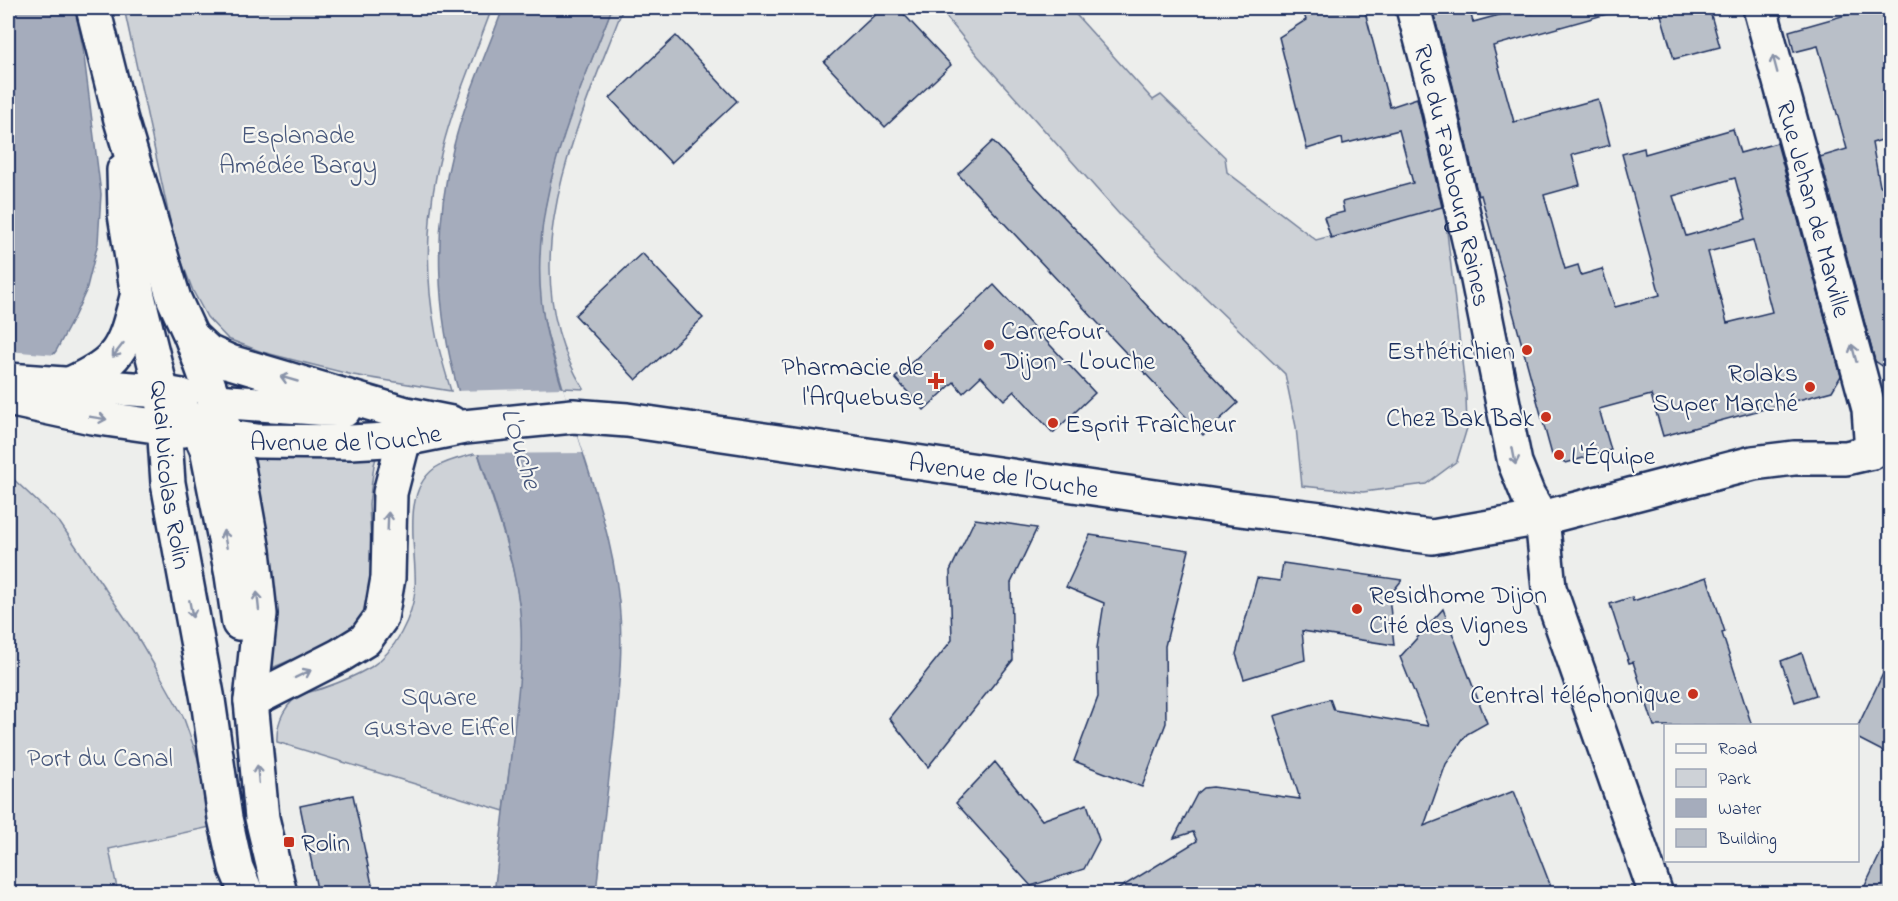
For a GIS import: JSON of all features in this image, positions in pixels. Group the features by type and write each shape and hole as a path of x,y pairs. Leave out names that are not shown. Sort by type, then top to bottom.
{"street":[{"name":"Quai Nicolas Rolin","path":"93,8 122,120 174,299 191,336 205,400"},
{"name":"Rue du Faubourg Raines","path":"1413,8 1435,91 1474,264 1515,463 1528,495 1542,518 1549,588 1656,894"},
{"name":"Rue Jehan de Marville","path":"1760,8 1880,406 1881,461"},
{"name":"Quai Nicolas Rolin","path":"122,120 125,214 138,296 162,393 168,483 208,700 228,829 236,868 247,894"},
{"path":"125,184 136,212 175,363 205,400 214,434 210,460 232,575 251,701 262,818 280,894"},
{"path":"8,399 54,391 89,375 116,354 124,344 138,296"},
{"name":"Avenue de l'Ouche","path":"191,336 208,352 221,359 405,426"},
{"path":"8,380 54,391"},
{"name":"Avenue de l'Ouche","path":"54,391 92,417 269,441 351,442 405,426"},
{"name":"Avenue de l'Ouche","path":"54,391 162,393 405,426 464,427 573,416 627,420 1321,519 1422,537 1448,535 1542,518 1753,463 1794,458 1881,461"},
{"path":"162,393 214,434"},
{"path":"251,701 339,656 365,640 381,618 388,578 390,493 405,426"},
{"path":"228,829 262,818"}],"green space":[{"name":"Esplanade Amédée Bargy","path":"124,8 492,8 447,132 437,172 430,216 429,285 438,344 451,391 353,375 262,352 228,339 207,317 193,291 175,244"},
{"path":"612,8 623,8 587,100 571,149 558,197 551,246 551,295 562,343 584,389 563,388 541,306 539,256 543,220 550,183 571,112"},
{"path":"939,8 1070,8 1153,100 1161,95 1225,157 1227,172 1316,240 1444,206 1466,396 1467,428 1457,461 1426,484 1363,492 1302,486 1296,427 1285,374 1119,214 978,56"},
{"path":"371,453 376,458 369,504 373,586 371,602 360,623 347,636 272,668 267,661 249,464 255,456"},
{"name":"Square Gustave Eiffel","path":"478,453 507,546 521,618 520,684 504,811 277,742 280,720 287,707 297,697 343,681 371,667 385,656 395,643 404,628 414,595 413,525 417,493 424,479 435,468"},
{"name":"Port du Canal","path":"8,474 60,523 134,631 183,716 203,773 215,826 109,849 118,893 8,893"}],"water":[{"path":"8,8 75,8 83,48 101,194 98,243 86,291 56,351 8,410"},
{"name":"L'Ouche","path":"503,8 612,8 581,87 554,167 545,208 540,250 540,292 547,334 598,500 614,568 619,602 621,655 596,893 494,893 519,688 521,620 508,550 451,362 441,300 440,238 447,176 454,145 470,93"}],"pier":[{"path":"8,351 56,355 8,413"},
{"path":"563,388 583,453 475,454 455,391"}],"building":[{"path":"882,8 898,8 951,65 885,127 824,62"},
{"path":"1302,8 1364,8 1390,107 1417,98 1442,207 1331,238 1324,217 1344,212 1342,202 1413,183 1399,130 1343,144 1342,138 1307,149 1279,37 1306,20"},
{"path":"1432,8 1469,8 1473,22 1525,8 1530,8 1532,13 1553,8 1606,8 1607,14 1493,46 1514,122 1598,99 1610,145 1572,155 1580,185 1544,195 1565,269 1578,265 1581,275 1602,269 1615,307 1660,295 1622,154 1644,148 1645,154 1733,129 1740,153 1777,143 1841,376 1832,391 1663,436 1651,395 1599,409 1611,450 1566,463 1552,455 1481,195 1478,196 1453,86","holes":["1735,178 1746,219 1686,236 1673,196","1753,240 1772,312 1727,323 1708,252"]},
{"path":"1659,8 1709,8 1720,47 1674,59"},
{"path":"1870,8 1890,8 1890,26 1882,28 1890,60 1890,122 1884,124 1888,138 1872,143 1890,223 1890,371 1875,361 1820,157 1847,149 1818,46 1794,52 1789,31"},
{"path":"676,36 737,101 671,163 610,98"},
{"path":"993,141 1238,403 1203,435 958,174"},
{"path":"642,253 703,318 636,380 575,315"},
{"path":"994,285 1095,393 1053,433 1014,391 1004,400 981,376 963,393 954,382 924,410 895,378"},
{"path":"975,519 1037,528 1011,583 1013,660 928,767 889,718 952,640 950,571"},
{"path":"1090,535 1189,550 1165,646 1166,723 1142,787 1074,761 1098,697 1097,648 1104,603 1066,587"},
{"path":"1283,563 1402,580 1389,596 1394,645 1302,631 1305,660 1244,679 1236,654 1257,578 1280,581"},
{"name":"Central téléphonique","path":"1707,577 1725,632 1722,633 1751,724 1654,726 1633,662 1629,663 1610,604 1632,597 1633,601"},
{"path":"1443,609 1487,723 1467,734 1446,764 1424,826 1514,791 1551,887 1539,894 1110,894 1197,841 1193,832 1174,838 1197,794 1204,788 1213,787 1300,799 1274,716 1330,699 1334,710 1428,726 1400,657"},
{"path":"1802,653 1816,695 1795,702 1781,661"},
{"path":"1890,659 1890,755 1859,739 1859,724"},
{"path":"995,762 1042,820 1087,804 1099,840 1084,869 1031,886 956,803"},
{"path":"353,795 374,894 318,894 300,806"},
{"path":"1890,834 1890,894 1861,894"}],"place":[{"name":"Carrefour Dijon - L'ouche","path":"989,345"},
{"name":"Esthétichien","path":"1527,350"},
{"name":"Pharmacie de l'Arquebuse","path":"936,381"},
{"name":"Rolaks Super Marché","path":"1810,387"},
{"name":"Chez Bak Bak","path":"1546,417"},
{"name":"Esprit Fraîcheur","path":"1053,423"},
{"name":"L'Équipe","path":"1559,455"},
{"name":"Residhome Dijon Cité des Vignes","path":"1357,609"},
{"name":"Central téléphonique","path":"1693,694"},
{"name":"Rolin","path":"289,842"}]}
